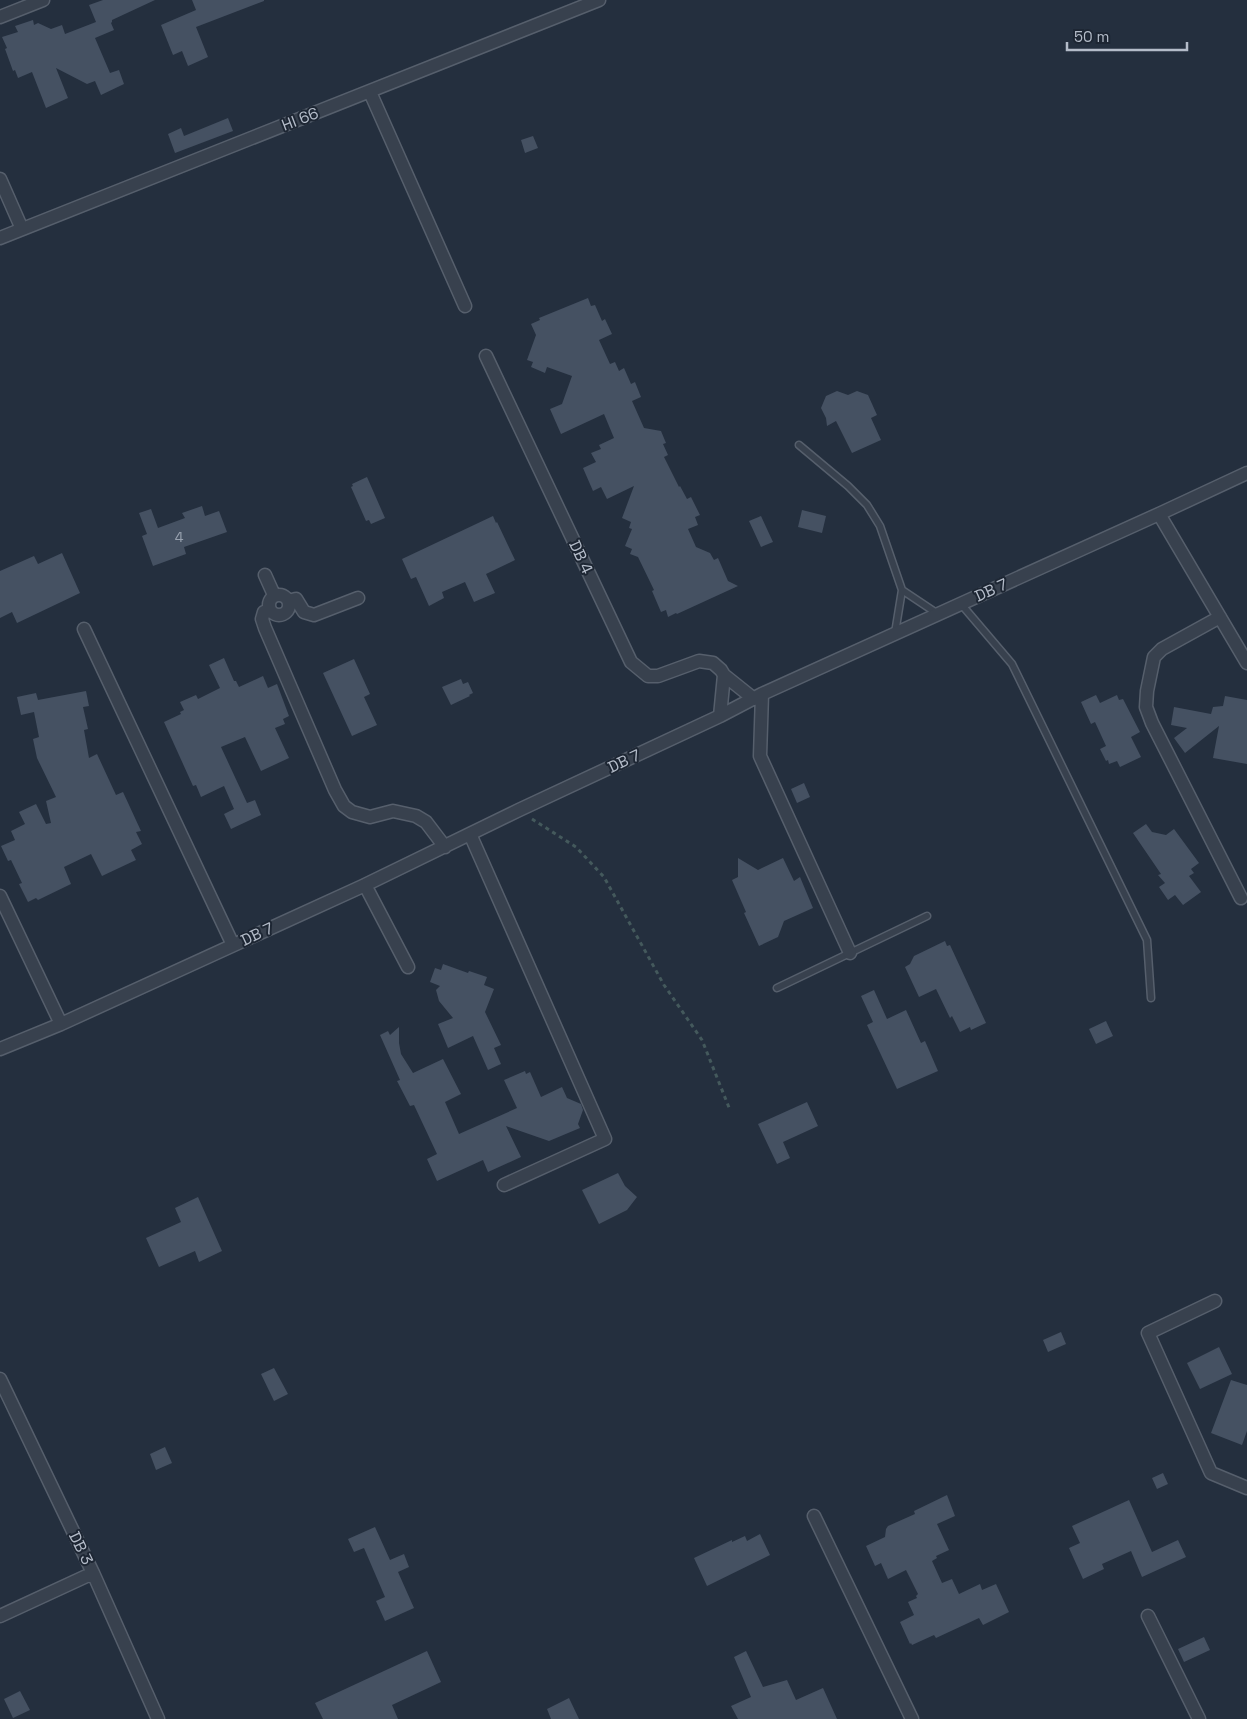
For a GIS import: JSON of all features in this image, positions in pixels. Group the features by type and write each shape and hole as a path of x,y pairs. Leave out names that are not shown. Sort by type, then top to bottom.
{"street":[{"path":"0,17 43,0"},
{"name":"HI 66","path":"0,238 598,0"},
{"path":"370,92 465,306"},
{"path":"0,179 22,229"},
{"name":"DB 4","path":"486,356 631,662 648,676 658,676 699,661 713,663 721,670 724,676 758,696"},
{"name":"DB 7","path":"0,1049 61,1024 365,885 518,810 720,716 758,696 1247,473"},
{"path":"1159,514 1247,663"},
{"path":"265,576 274,595"},
{"path":"274,595 282,595 288,601 289,607 283,614 277,615 270,610 269,602 274,595"},
{"path":"288,601 296,599 304,612 314,615 358,598"},
{"path":"270,610 264,612 262,619 265,628 335,790 344,806 352,812 370,817 393,811 416,816 426,822 445,846"},
{"path":"1220,618 1162,649 1154,657 1146,691 1146,707 1152,723 1240,898"},
{"path":"84,629 233,945"},
{"path":"720,716 724,676"},
{"path":"758,696 760,756 850,953"},
{"path":"470,834 605,1139 504,1186"},
{"path":"365,885 408,967"},
{"path":"0,896 61,1024"},
{"path":"1215,1301 1148,1333 1211,1473 1247,1488"},
{"name":"DB 3","path":"0,1379 93,1573 158,1719"},
{"path":"814,1516 912,1719"},
{"path":"0,1616 93,1573"},
{"path":"1148,1616 1199,1719"}],"lane":[{"path":"799,445 848,486 867,505 880,526 902,590 895,633"},
{"path":"902,590 938,614"},
{"path":"961,604 1012,664 1142,931 1146,940 1151,998"},
{"path":"777,988 927,916"}],"path":[{"path":"518,810 576,847 604,877 664,985 702,1040 730,1110"}],"building":[{"path":"103,0 155,0 112,20 111,23 114,30 95,38 110,73 119,70 124,84 101,95 95,81 87,84 56,68 68,98 46,108 32,72 18,78 15,70 13,71 2,37 18,32 15,26 33,20 34,25 38,23 51,29 62,25 65,34 96,22 89,5"},
{"path":"192,0 264,1 196,27 208,57 188,66 182,51 173,55 161,25 196,10"},
{"path":"228,118 233,131 175,153 168,134 181,128 184,136"},
{"path":"533,136 538,148 525,153 521,140"},
{"path":"588,298 591,306 595,305 602,321 605,319 612,334 599,340 610,364 615,362 619,371 624,368 631,384 635,382 641,397 632,401 644,428 661,431 666,443 663,444 668,455 664,457 679,487 687,499 691,497 700,515 695,517 698,525 688,529 696,547 710,553 714,560 718,558 728,581 738,586 668,617 666,610 661,612 652,591 654,590 638,557 630,554 632,549 625,546 632,529 629,528 631,522 622,518 634,486 607,499 601,487 593,491 583,468 596,462 591,453 601,449 599,445 614,438 604,414 561,434 550,409 562,404 572,376 547,367 545,373 531,367 533,362 527,360 536,335 531,324 540,320 539,318"},
{"path":"837,391 848,395 857,391 868,395 877,415 871,418 881,440 852,453 836,421 827,426 826,418 821,408 826,396"},
{"path":"367,477 385,518 371,524 369,520 366,521 351,487 353,486 352,484"},
{"path":"202,506 205,516 219,511 227,532 184,547 186,554 153,566 142,536 147,534 139,513 151,509 158,528 185,518 182,513"},
{"path":"802,510 826,516 822,533 798,527"},
{"path":"493,516 515,560 486,574 495,593 474,602 465,582 442,592 444,598 429,606 416,577 411,579 402,559"},
{"path":"761,516 773,542 761,547 749,521"},
{"path":"62,553 80,593 17,623 12,612 0,618 0,571 34,556 38,564"},
{"path":"224,658 234,681 236,681 239,687 263,676 268,688 277,684 289,716 283,719 285,724 275,728 289,758 261,771 245,737 221,747 247,803 255,800 261,815 231,829 224,814 234,809 224,786 201,797 196,785 193,786 164,722 181,714 180,712 184,710 180,702 196,695 198,699 220,688 209,665"},
{"path":"354,659 370,694 364,697 377,725 352,736 323,673"},
{"path":"461,679 463,684 468,682 473,693 451,705 442,687"},
{"path":"86,691 89,706 83,707 88,729 84,730 89,758 97,754 116,795 123,792 141,831 136,832 142,844 131,850 136,860 102,876 91,854 64,867 71,884 38,900 36,898 28,902 19,884 22,883 11,860 8,861 1,846 15,840 11,831 25,824 19,812 36,804 46,824 51,823 46,801 56,797 37,758 33,739 39,737 34,712 21,715 17,697 36,693 38,700"},
{"path":"1096,695 1100,703 1117,695 1119,700 1123,699 1140,732 1131,737 1141,757 1120,767 1117,761 1109,764 1108,760 1106,761 1100,749 1106,746 1095,722 1091,724 1081,702"},
{"path":"1225,696 1247,700 1247,764 1213,758 1219,726 1185,753 1174,738 1187,728 1171,725 1174,707 1211,714 1213,707 1223,706"},
{"path":"804,783 810,797 797,803 791,789"},
{"path":"1146,824 1152,832 1166,835 1174,829 1199,863 1191,869 1194,873 1189,876 1201,892 1183,905 1175,895 1168,900 1159,887 1165,883 1158,875 1161,874 1133,833"},
{"path":"738,858 758,870 783,858 794,881 800,877 813,908 784,921 778,937 759,946 732,880 738,877"},
{"path":"945,941 947,946 950,945 986,1023 971,1030 970,1027 960,1032 952,1016 950,1018 936,989 919,997 905,967 910,964 914,956"},
{"path":"443,964 468,973 469,971 487,977 484,985 494,989 485,1012 501,1045 494,1048 501,1064 488,1070 473,1036 448,1048 438,1024 453,1018 439,1001 436,990 440,986 430,982 435,968 441,970"},
{"path":"874,990 887,1019 906,1010 921,1043 925,1041 938,1071 897,1089 867,1025 873,1022 861,996"},
{"path":"1106,1021 1113,1036 1096,1044 1089,1029"},
{"path":"399,1027 401,1054 413,1073 443,1059 461,1094 445,1102 459,1134 517,1108 504,1080 525,1071 526,1074 530,1072 541,1097 562,1087 567,1098 581,1104 583,1110 578,1124 580,1128 549,1141 506,1126 521,1157 488,1172 483,1160 437,1181 427,1159 437,1154 414,1105 410,1106 397,1081 400,1080 380,1035 388,1031 390,1035"},
{"path":"807,1102 818,1126 783,1142 790,1158 777,1164 758,1124"},
{"path":"618,1173 625,1186 637,1197 627,1210 599,1224 582,1190"},
{"path":"198,1197 222,1251 199,1262 195,1251 159,1267 146,1238 181,1222 175,1208"},
{"path":"1061,1332 1066,1344 1048,1352 1043,1340"},
{"path":"1219,1347 1232,1374 1200,1389 1187,1363"},
{"path":"274,1368 288,1394 274,1401 261,1374"},
{"path":"1231,1380 1247,1385 1247,1431 1242,1445 1211,1433"},
{"path":"165,1447 172,1463 156,1470 150,1454"},
{"path":"1163,1473 1168,1484 1157,1489 1152,1478"},
{"path":"947,1495 955,1516 937,1524 949,1550 936,1556 937,1558 932,1561 942,1583 952,1579 959,1594 980,1584 982,1590 996,1584 1009,1612 983,1625 979,1618 936,1638 934,1635 912,1645 900,1622 914,1615 908,1602 917,1598 918,1594 906,1570 888,1579 881,1563 875,1566 866,1546 885,1537 888,1526 915,1514 914,1511"},
{"path":"1129,1500 1152,1552 1178,1540 1186,1557 1142,1577 1131,1551 1102,1564 1104,1569 1083,1579 1069,1548 1080,1543 1072,1526"},
{"path":"375,1527 390,1560 404,1554 409,1567 398,1572 414,1608 385,1621 376,1601 385,1597 364,1548 354,1552 348,1539"},
{"path":"760,1534 770,1555 707,1586 694,1558 732,1540 732,1542 745,1536 747,1541"},
{"path":"1204,1637 1210,1650 1184,1662 1178,1649"},
{"path":"427,1651 441,1682 392,1705 398,1719 323,1719 315,1703"},
{"path":"746,1651 763,1687 787,1680 796,1700 823,1688 837,1719 738,1719 731,1706 751,1697 734,1657"},
{"path":"20,1691 30,1710 13,1718 4,1699"},
{"path":"569,1698 579,1719 551,1719 547,1709"}]}
